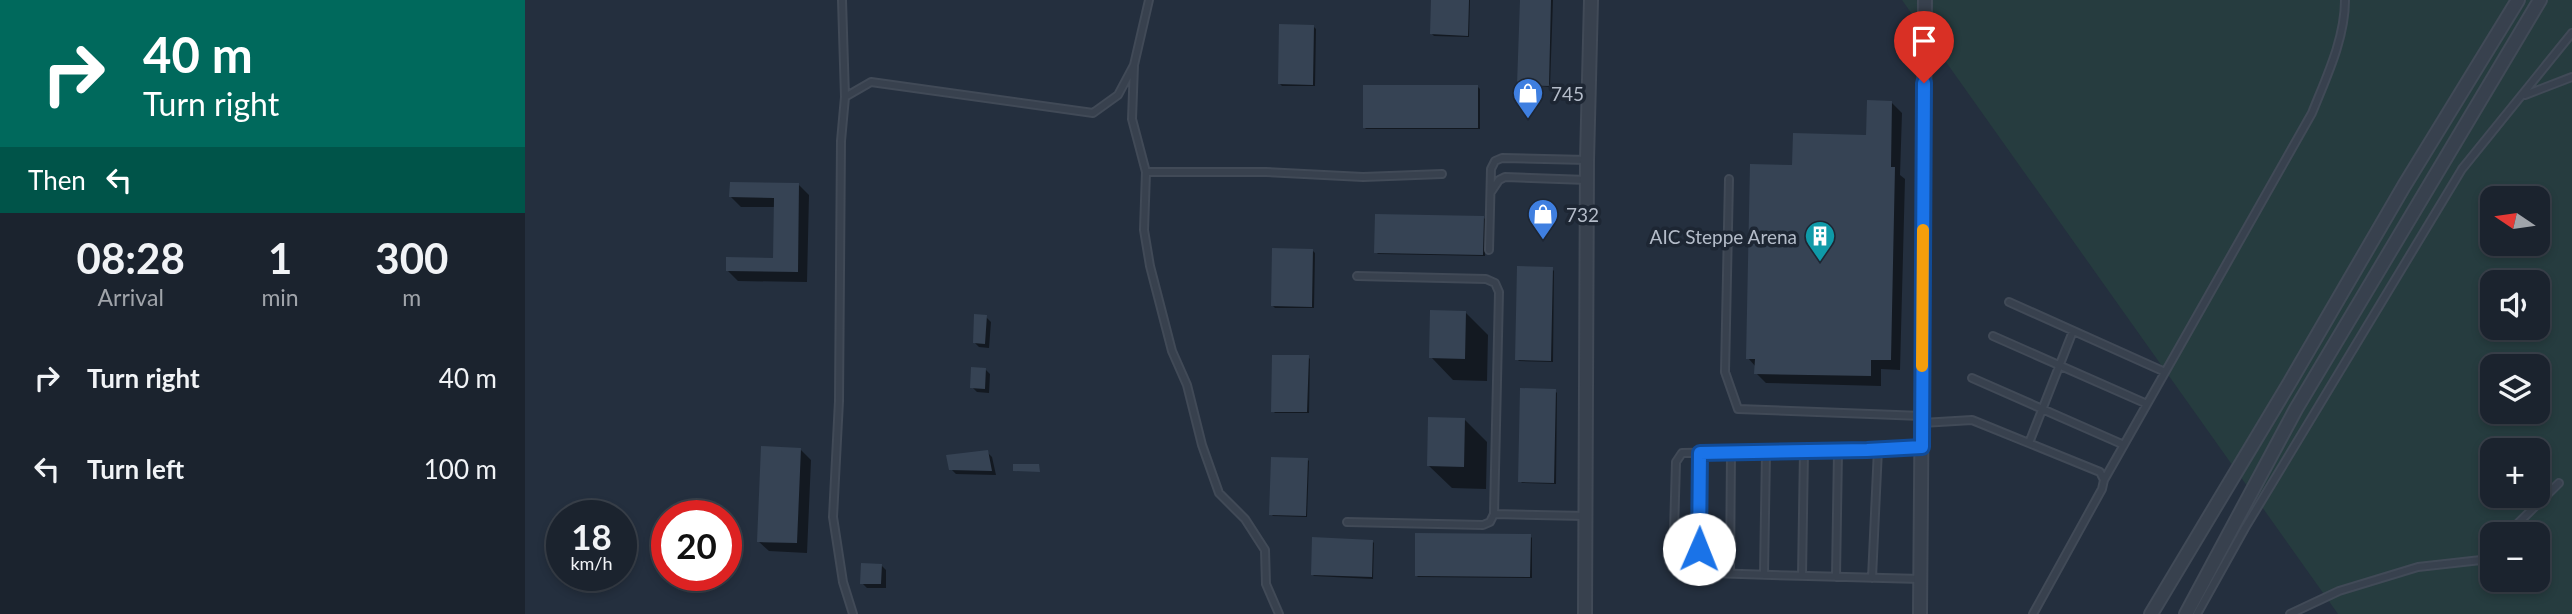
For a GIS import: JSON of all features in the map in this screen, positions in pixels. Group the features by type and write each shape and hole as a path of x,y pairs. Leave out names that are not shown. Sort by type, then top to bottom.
{"street":[{"path":"1585,614 1587,160 1591,0"},
{"path":"1920,614 1925,0"},
{"path":"2151,614 2404,186 2518,0"},
{"path":"2186,614 2296,408 2540,0"}],"lane":[{"path":"842,0 845,97 841,141 839,401 833,517 843,582 853,614"},
{"path":"1149,0 1134,65 1132,119 1146,173 1144,230 1150,266 1172,351 1187,385 1202,445 1219,493 1245,519 1265,550 1266,584 1279,614"},
{"path":"2033,614 2104,480 2312,113 2334,58 2345,12 2345,0"},
{"path":"2197,614 2245,528 2462,169 2572,33"},
{"path":"845,97 871,82 1093,113 1118,95 1134,65"},
{"path":"2523,95 2572,77"},
{"path":"1489,250 1491,169 1495,161 1502,158 1587,160"},
{"path":"1146,173 1266,172 1363,177 1442,174"},
{"path":"1491,193 1499,180 1505,177 1587,180"},
{"path":"1729,179 1725,372 1738,409 1972,420 2100,472 2104,480"},
{"path":"1347,522 1483,525 1490,522 1494,514 1499,292 1495,283 1486,279 1357,276"},
{"path":"2009,302 2165,372"},
{"path":"2029,443 2073,331"},
{"path":"1993,337 2147,404"},
{"path":"1972,378 2124,445"},
{"path":"1921,579 1698,573 1680,572 1673,567 1676,462 1682,453 1922,447"},
{"path":"1872,578 1878,449"},
{"path":"1802,576 1804,451"},
{"path":"1836,577 1837,451"},
{"path":"1730,574 1731,452"},
{"path":"1764,575 1766,452"},
{"path":"1698,573 1700,453"},
{"path":"2519,522 2559,483"},
{"path":"1494,514 1586,516"},
{"path":"2290,614 2339,591 2418,567 2480,560"}],"green space":[{"path":"1902,0 2572,0 2572,614 2338,614"}],"building":[{"path":"1431,0 1469,0 1468,36 1430,34"},
{"path":"1520,0 1551,0 1549,86 1517,85"},
{"path":"1279,24 1314,25 1313,85 1278,84"},
{"path":"1363,85 1478,85 1478,128 1363,128"},
{"name":"AIC Steppe Arena","path":"1867,100 1892,101 1891,167 1895,167 1891,360 1871,360 1871,376 1754,374 1755,359 1746,359 1750,164 1792,165 1793,133 1866,135"},
{"path":"730,182 799,183 798,272 726,271 726,257 773,258 774,198 729,197"},
{"path":"1375,214 1484,216 1483,255 1374,253"},
{"path":"1272,248 1313,249 1312,307 1271,306"},
{"path":"1517,266 1553,267 1551,361 1515,360"},
{"path":"1430,310 1466,311 1465,359 1429,358"},
{"path":"974,314 987,315 985,344 973,343"},
{"path":"1272,355 1309,355 1307,412 1271,412"},
{"path":"971,367 986,368 985,389 970,388"},
{"path":"1520,388 1556,389 1554,483 1518,482"},
{"path":"1428,417 1465,418 1464,467 1427,466"},
{"path":"761,446 801,448 797,543 757,542"},
{"path":"988,450 992,471 949,470 946,455"},
{"path":"1271,457 1308,458 1306,516 1269,515"},
{"path":"1013,464 1039,464 1040,472 1013,471"},
{"path":"1415,533 1531,534 1530,577 1415,576"},
{"path":"1312,537 1373,540 1372,577 1311,575"},
{"path":"861,563 882,564 881,584 860,584"}],"slow traffic":[{"path":"1922,366 1923,230"}],"place":[{"name":"745","path":"1528,120"},
{"name":"732","path":"1543,241"},
{"name":"AIC Steppe Arena","path":"1820,263"}],"route":[{"path":"1699,549 1700,453 1922,447 1924,83"}]}
